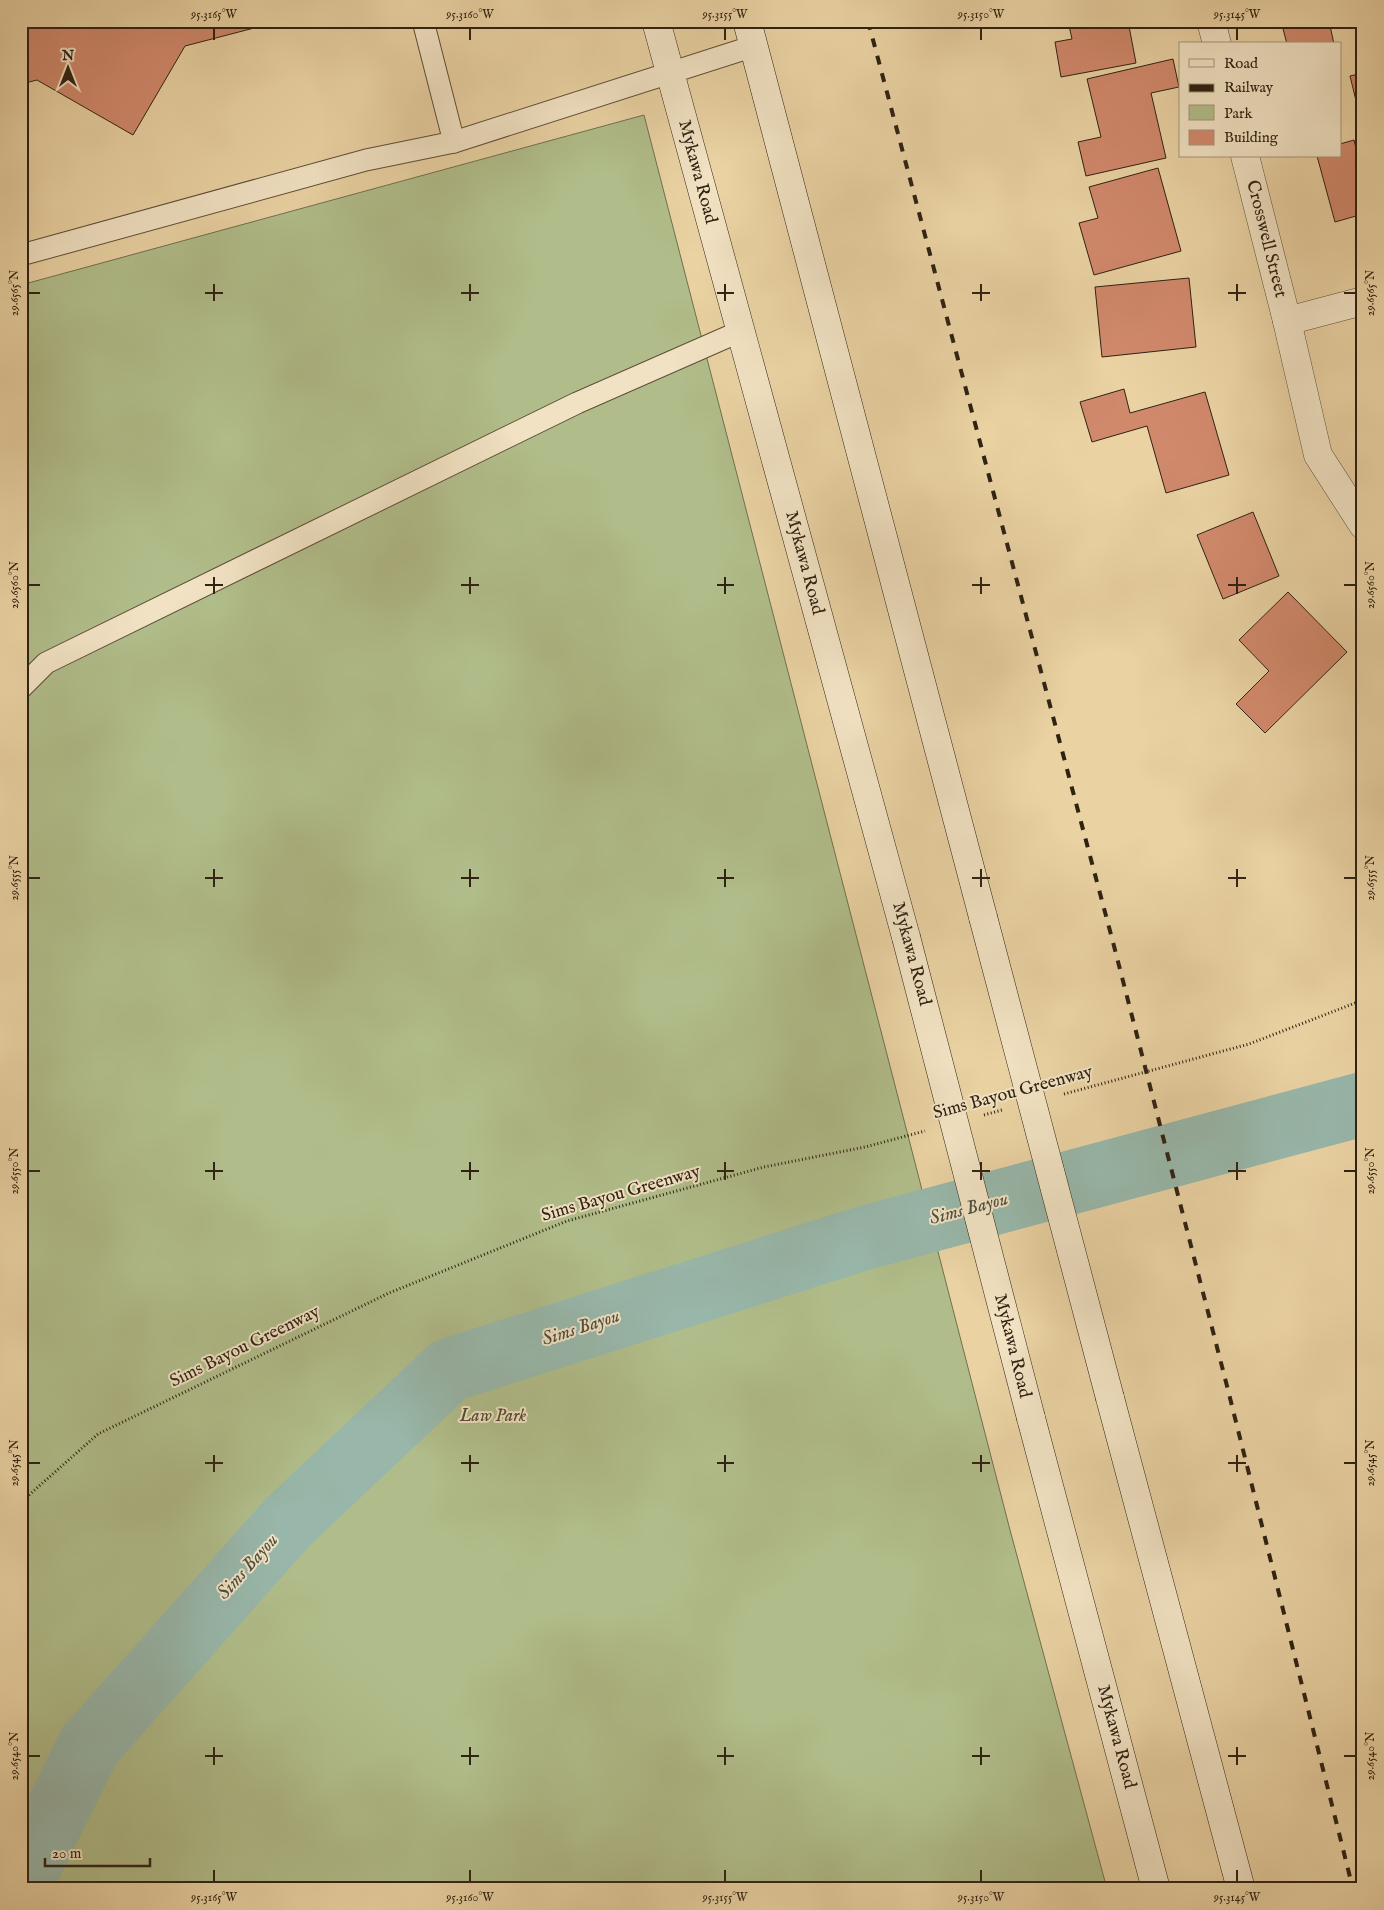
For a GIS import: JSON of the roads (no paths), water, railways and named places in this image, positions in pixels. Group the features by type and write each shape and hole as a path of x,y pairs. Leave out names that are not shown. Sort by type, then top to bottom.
{"main road":[{"name":"Mykawa Road","path":"656,21 906,937 1156,1889"},
{"path":"1211,21 1216,42"},
{"path":"750,34 1241,1889"},
{"name":"Crosswell Street","path":"1246,158 1287,321 1318,456 1363,525"},
{"path":"1287,321 1363,302"}],"lane":[{"path":"423,21 454,142"},
{"path":"21,255 366,160 454,142 670,73 750,34"},
{"path":"21,688 46,663 577,403 741,331"}],"waterway":[{"name":"Sims Bayou","path":"21,1884 89,1746 287,1523 449,1370 864,1238 1363,1104"}],"railway":[{"path":"868,21 1114,946 1353,1889"}],"park label":[{"name":"Law Park","path":"493,1416"}]}
